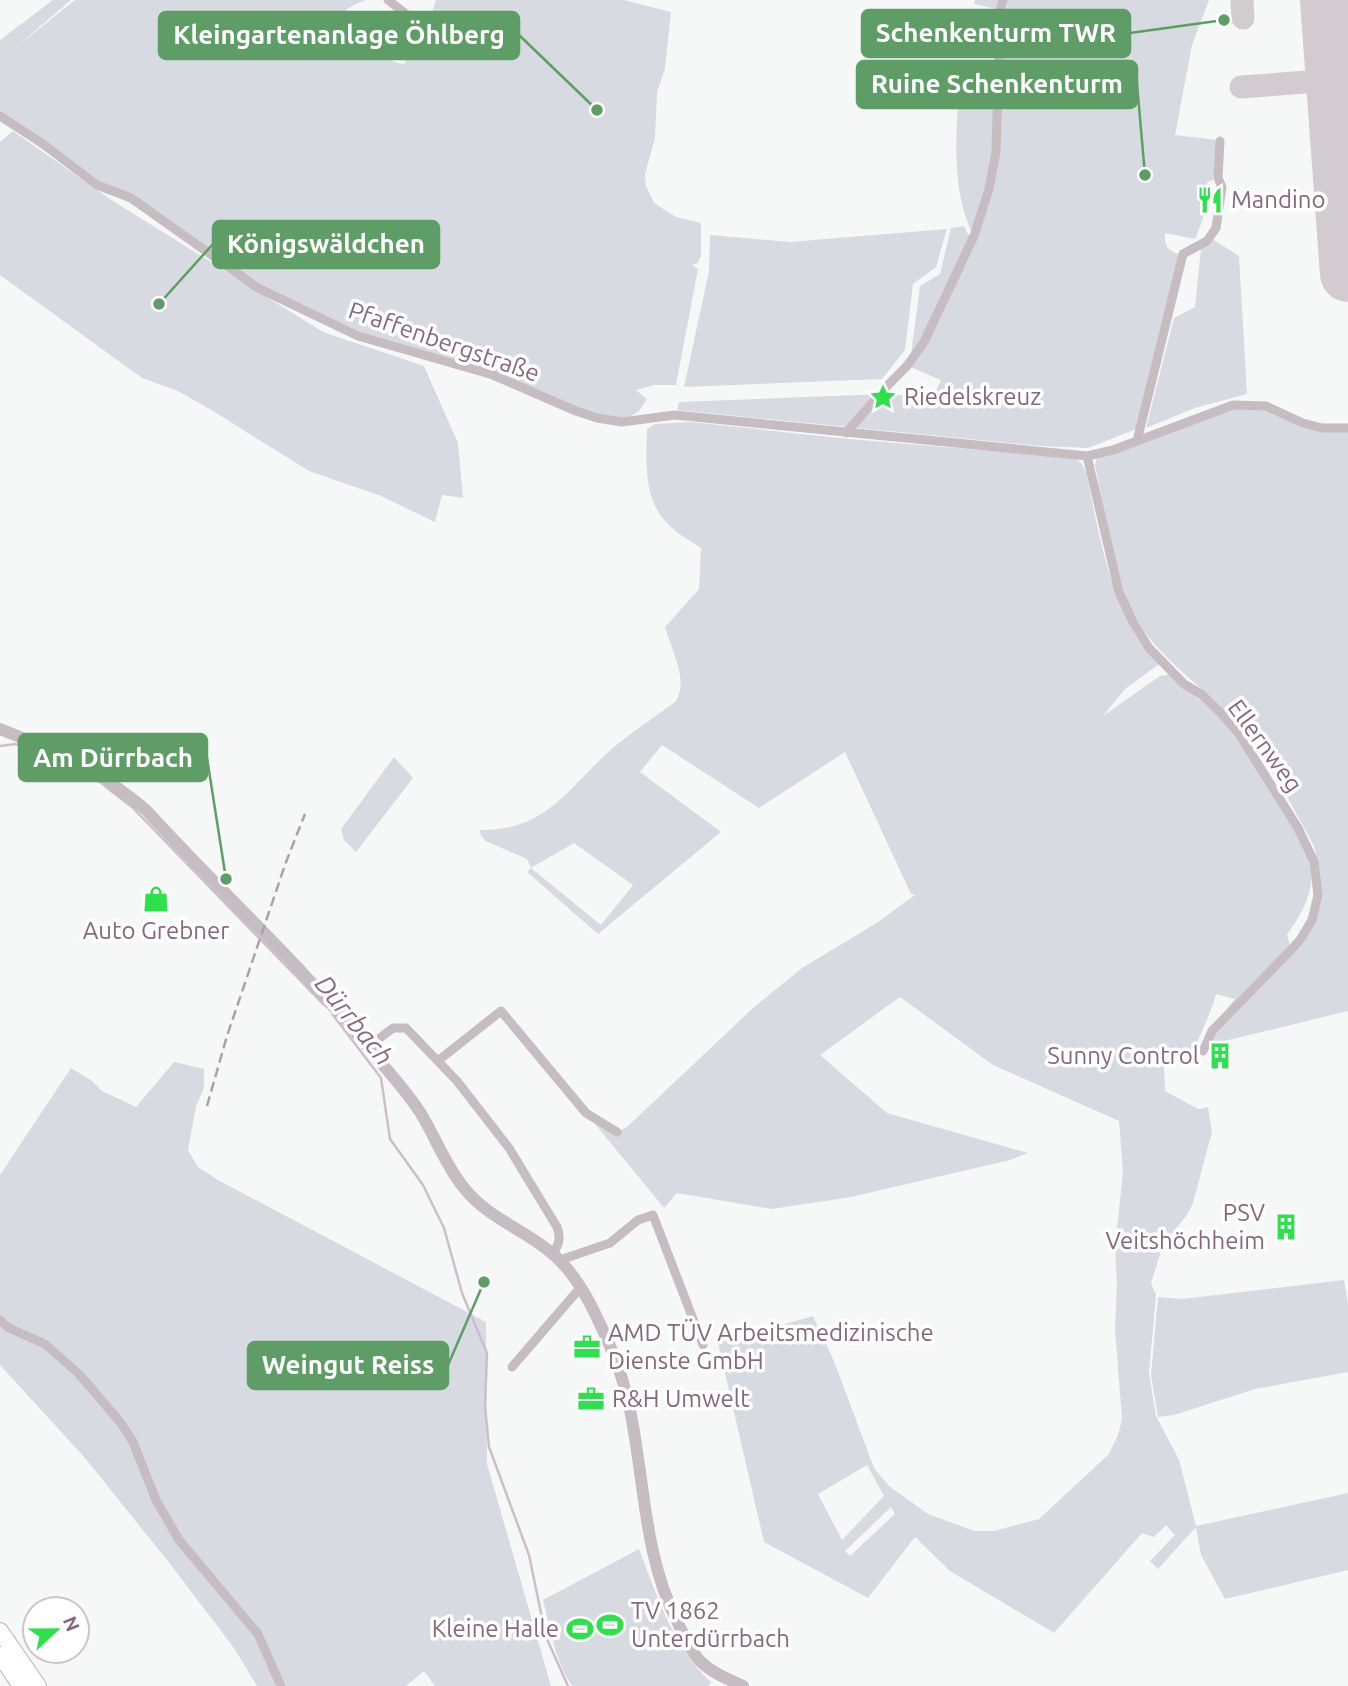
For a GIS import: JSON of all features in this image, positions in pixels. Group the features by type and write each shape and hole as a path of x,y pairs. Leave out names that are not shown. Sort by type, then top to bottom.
{"highway":[{"path":"0,1631 38,1686"},
{"path":"0,1655 20,1686"}],"street":[{"path":"388,0 442,42"},
{"path":"846,433 908,366 924,342 974,236 989,189 996,152 1000,10 1003,0"},
{"name":"Pfaffenbergstraße","path":"0,116 43,144 97,185 131,198 258,288 358,336 493,375 597,418 622,422 675,415 1087,456"},
{"path":"1137,441 1183,254 1207,241 1216,228 1222,187 1218,177 1220,141"},
{"path":"1087,456 1113,450 1233,405 1266,406 1303,423 1322,428 1348,428"},
{"name":"Ellernweg","path":"1087,456 1119,592 1133,622 1149,648 1184,684 1201,694 1221,713 1239,734 1302,836 1315,870 1318,895 1312,920 1300,940 1212,1031 1203,1051"},
{"path":"0,729 73,760 125,792 146,810 310,979 368,1046 419,1111 465,1189 494,1215 556,1257 580,1288 616,1361 630,1415 652,1549 671,1610 701,1661 722,1676 743,1686"},
{"path":"439,1060 501,1011 586,1113 617,1132"},
{"path":"368,1046 393,1028 401,1027 439,1060 509,1148 557,1227 559,1234 556,1257"},
{"path":"556,1257 610,1243 638,1220 653,1214 703,1345"},
{"path":"512,1367 580,1288"},
{"path":"0,1320 4,1330 45,1344 79,1374 121,1423 133,1442 156,1500 179,1540 258,1634 281,1686"}],"shaded area":[{"path":"53,0 71,0 15,48 75,0 366,0 343,12 336,26 397,63 404,64 406,61 387,50 393,32 401,33 409,16 427,29 436,0 624,0 671,12 665,68 657,92 655,138 645,174 646,186 654,203 676,217 701,223 701,255 698,263 692,265 698,269 676,385 654,385 636,390 647,399 639,411 622,422 597,418 493,375 358,336 258,288 131,198 97,185 0,116 0,40"},
{"path":"975,0 1209,0 1192,45 1175,135 1218,140 1213,180 1207,182 1203,219 1195,239 1165,233 1167,247 1179,254 1139,428 1088,448 1040,446 677,410 679,402 883,394 933,397 941,380 908,366 896,372 911,354 920,286 940,274 951,228 964,226 968,234 973,235 960,196 956,155 960,72 964,66 971,66 998,78 1000,10 974,4"},
{"path":"13,131 110,199 323,332 424,366 458,443 463,498 442,495 435,522 381,496 309,471 178,391 142,378 0,275 0,142"},
{"path":"947,229 936,267 913,284 905,350 882,379 684,387 709,271 710,235 790,242"},
{"path":"1214,240 1239,256 1247,394 1195,408 1146,428 1174,318 1195,307 1201,249"},
{"path":"1266,406 1303,423 1348,428 1348,1011 1204,1046 1209,1030 1235,999 1216,994 1195,1049 1157,1061 1164,1065 1165,1091 1198,1109 1208,1107 1212,1132 1193,1203 1163,1245 1151,1283 1156,1295 1149,1373 1156,1416 1179,1460 1196,1526 1348,1493 1348,1570 1225,1599 1201,1555 1196,1527 1158,1569 1150,1561 1175,1535 1166,1525 1154,1537 1142,1533 1054,1633 950,1571 915,1537 868,1598 764,1542 718,1343 813,1316 834,1361 874,1468 889,1486 928,1514 974,1531 994,1531 1039,1519 1109,1454 1122,1419 1115,1329 1115,1247 1123,1172 1119,1121 993,1065 900,997 820,1055 887,1113 1028,1153 1010,1160 851,1197 772,1209 677,1193 664,1208 586,1113 617,1132 627,1127 753,1008 802,968 875,924 915,895 911,894 845,752 759,808 662,745 640,772 721,832 598,934 527,872 531,868 527,859 486,841 480,830 502,829 537,817 565,795 614,747 675,702 679,694 681,685 678,665 665,627 699,589 701,548 673,528 654,505 648,480 647,429 655,424 691,422 849,439 1074,458 1086,472 1109,573 1118,596 1128,619 1159,664 1125,689 1103,716 1160,676 1172,674 1227,726 1286,814 1307,857 1311,871 1310,889 1301,913 1287,935 1290,946 1306,923 1315,899 1318,874 1314,846 1276,778 1243,730 1157,647 1137,620 1115,564 1095,465 1097,457 1240,407","holes":["574,843 633,885 601,925 531,868","867,1465 884,1496 842,1540 818,1494","891,1507 895,1514 850,1556 845,1551"]},
{"path":"394,757 413,778 356,852 344,840 341,829"},
{"path":"174,1062 204,1069 204,1088 196,1106 188,1150 198,1167 486,1322 487,1464 551,1686 435,1686 424,1671 406,1686 257,1686 234,1648 171,1565 85,1458 0,1365 0,1175 71,1068 91,1080 102,1091 136,1107"},
{"path":"1344,1280 1348,1304 1348,1372 1255,1389 1174,1415 1158,1417 1151,1375 1158,1297 1182,1299"},
{"name":"TV 1862 Unterdürrbach","path":"639,1549 667,1620 686,1653 711,1682 709,1686 572,1686 566,1676 554,1644 543,1600"}],"waterway":[{"name":"Dürrbach","path":"0,746 16,744 64,763"},
{"name":"Dürrbach","path":"106,787 132,807 324,1005"},
{"name":"Dürrbach","path":"333,1015 381,1078 390,1139 423,1185 444,1228 462,1293 487,1353 485,1406 489,1447 529,1555 546,1637 568,1686"}],"taxiway":[{"path":"1242,0 1243,18"},
{"path":"1241,87 1334,80"}],"runway":[{"path":"1328,0 1348,274"}],"railway":[{"path":"207,1106 227,1036 305,814"}],"place":[{"name":"Schenkenturm TWR","path":"1224,20"},
{"name":"Kleingartenanlage Öhlberg","path":"597,110"},
{"name":"Ruine Schenkenturm","path":"1145,175"},
{"name":"Mandino","path":"1210,200"},
{"name":"Königswäldchen","path":"159,304"},
{"name":"Riedelskreuz","path":"883,397"},
{"name":"Am Dürrbach","path":"226,879"},
{"name":"Auto Grebner","path":"156,899"},
{"name":"Sunny Control","path":"1220,1056"},
{"name":"PSV Veitshöchheim","path":"1286,1227"},
{"name":"Weingut Reiss","path":"484,1282"},
{"name":"AMD TÜV Arbeitsmedizinische Dienste GmbH","path":"587,1347"},
{"name":"R&H Umwelt","path":"591,1399"},
{"name":"TV 1862 Unterdürrbach","path":"610,1625"},
{"name":"Kleine Halle","path":"580,1629"}]}
